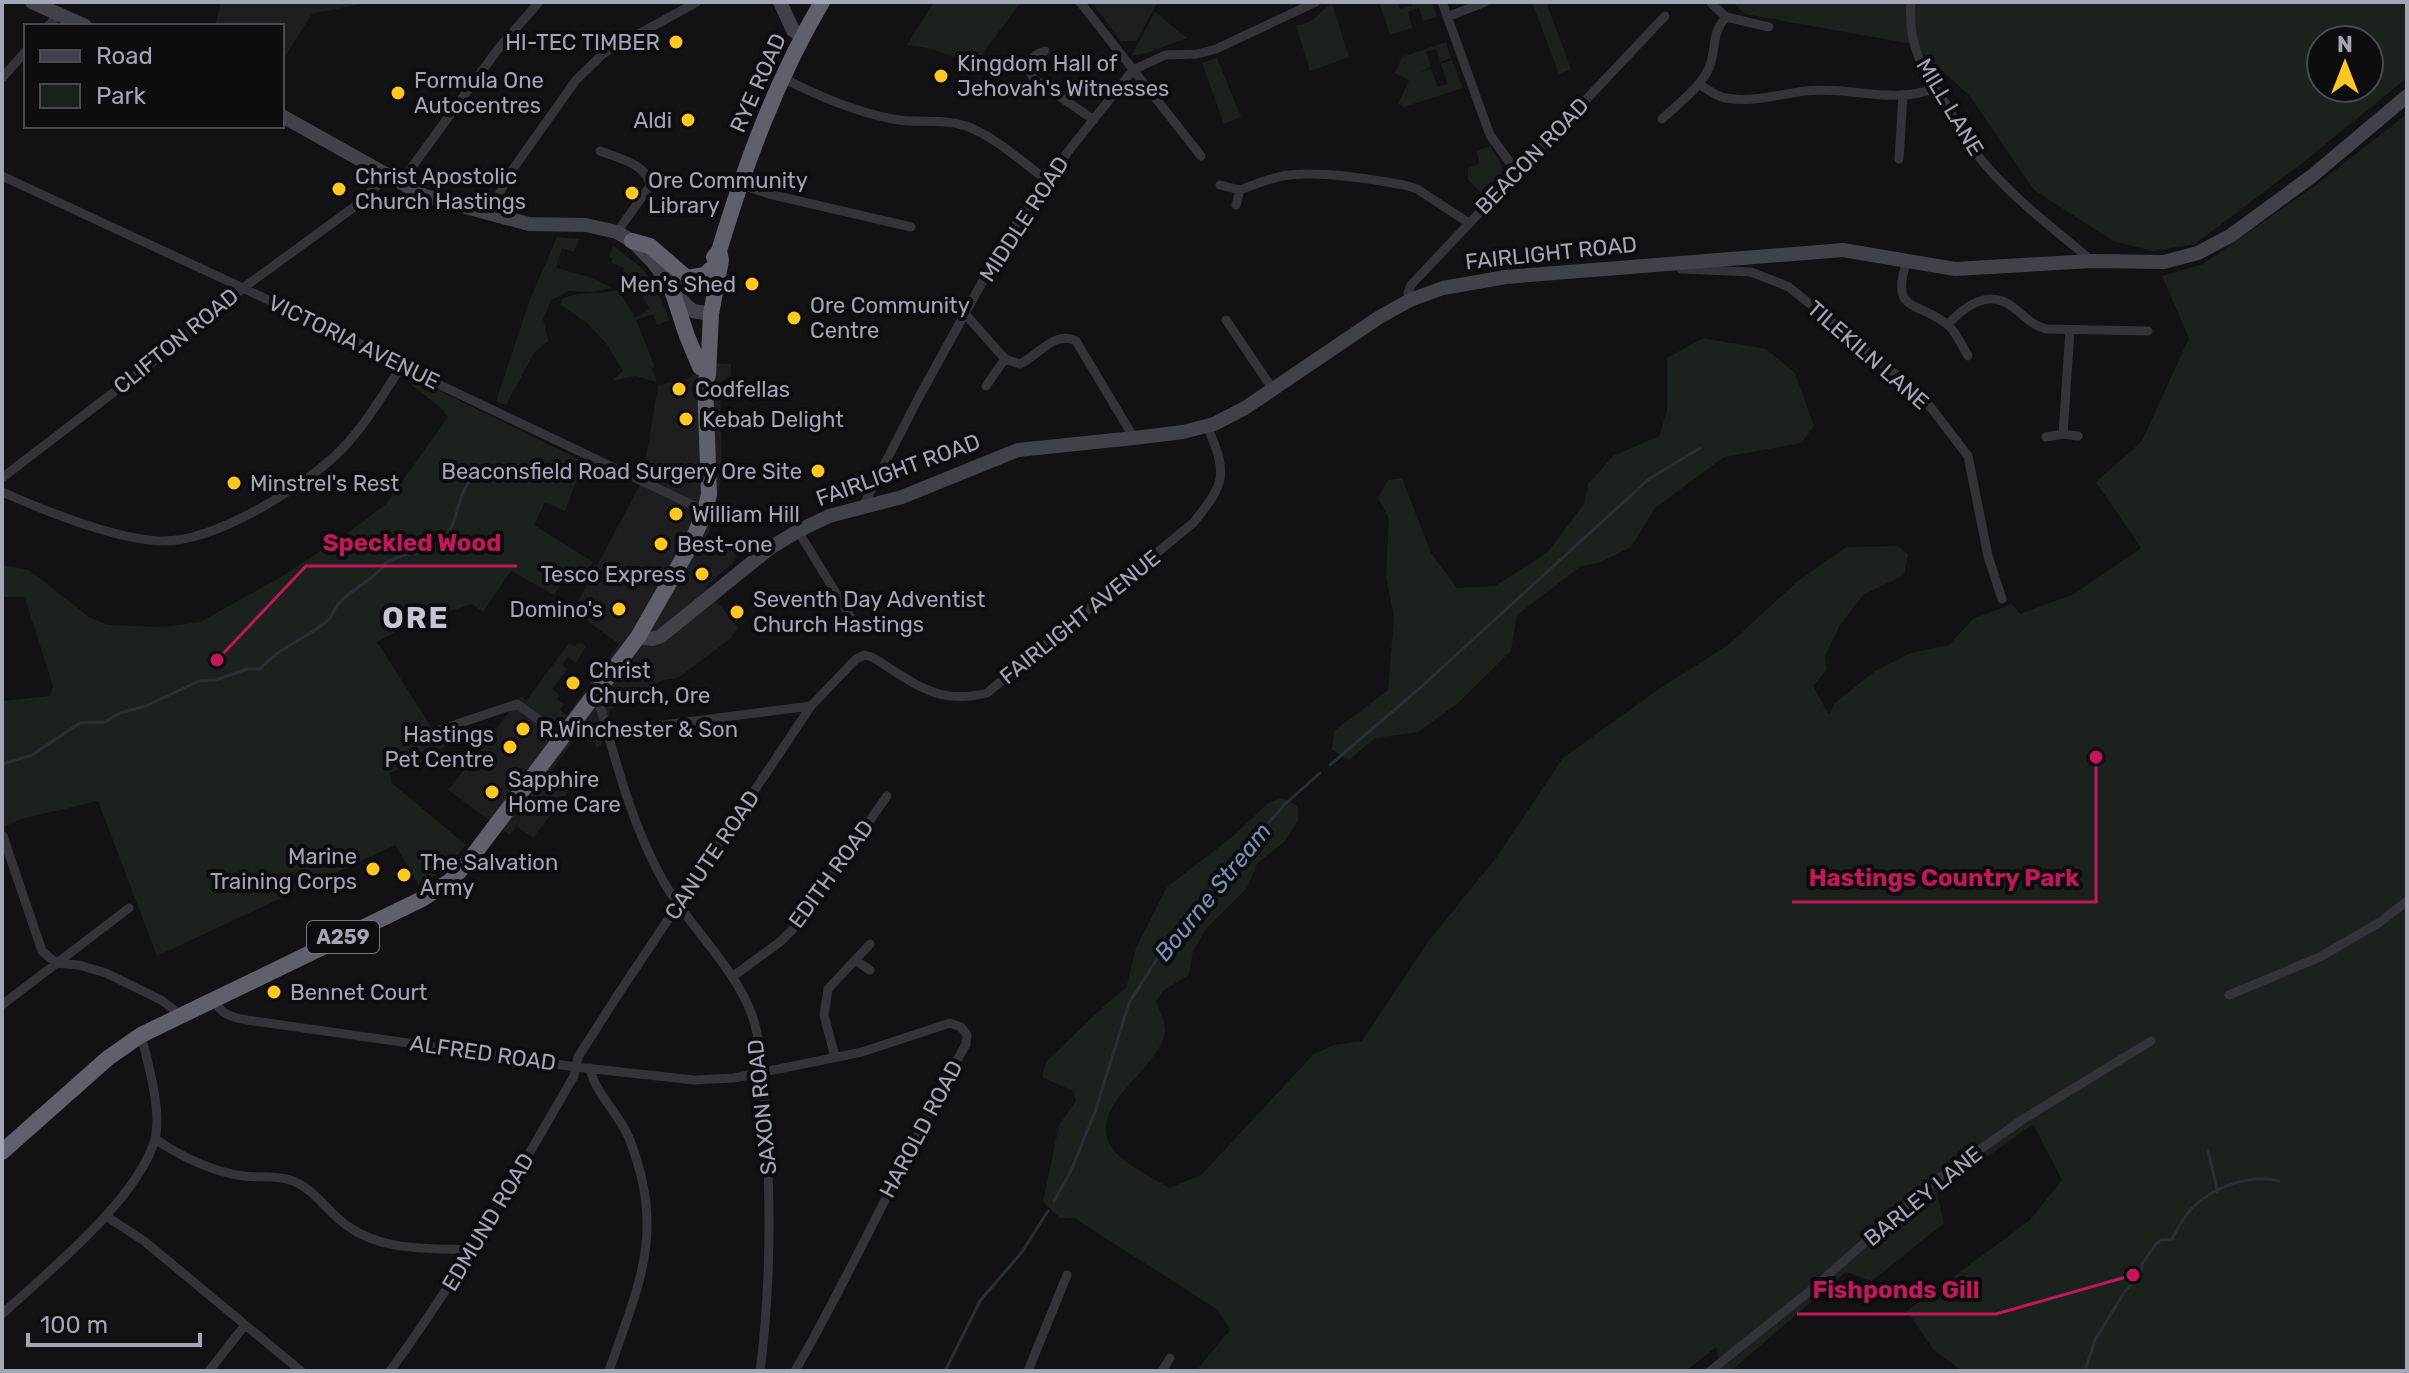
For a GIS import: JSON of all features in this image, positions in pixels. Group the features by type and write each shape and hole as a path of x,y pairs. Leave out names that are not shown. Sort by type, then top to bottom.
{"highway":[{"name":"RYE ROAD","path":"707,314 711,269 739,184 783,78 822,2"},
{"path":"624,236 650,246 687,278 705,275 711,269"},
{"name":"A259","path":"6,1145 108,1058 141,1035 413,903 450,881 468,862 638,637 689,548 705,511 710,481 703,375 707,314 721,260 719,251"},
{"path":"670,284 703,375"}],"street":[{"path":"32,2 81,24"},
{"name":"CLIFTON ROAD","path":"2,478 166,352 243,288 394,178 539,2"},
{"path":"489,215 508,176 576,80 604,53 697,2"},
{"path":"780,2 793,30 802,37"},
{"path":"1080,2 1201,156"},
{"path":"1133,70 1165,55 1197,54 1216,49 1316,2"},
{"path":"1442,2 1490,135 1516,171"},
{"path":"1447,17 1485,2"},
{"name":"MILL LANE","path":"1911,2 1909,20 1912,44 1973,150 2008,189 2092,261"},
{"path":"1711,3 1726,17 1769,27"},
{"path":"50,24 59,14"},
{"name":"BEACON ROAD","path":"1410,300 1408,293 1411,285 1665,16"},
{"path":"1662,119 1699,84 1710,69 1717,28 1726,17"},
{"path":"1045,51 1037,53 1030,60 1029,69 1034,79 1094,120"},
{"path":"2,78 24,53"},
{"name":"MIDDLE ROAD","path":"863,506 1007,237 1133,70"},
{"path":"783,78 857,109 895,120 949,121 969,127 989,137 1048,181"},
{"path":"1699,84 1722,98 1748,100 1809,90 1903,95 1920,94 1935,88"},
{"path":"1899,159 1903,95"},
{"name":"FAIRLIGHT ROAD","path":"638,637 653,639 668,631 770,548 829,516 902,497 1018,450 1134,438 1207,426 1245,408 1410,300 1443,288 1506,277 1843,250 1955,269 2092,261 2164,262 2198,253 2230,236 2312,176 2407,96"},
{"path":"284,117 425,196 529,224 586,225 624,236 684,303 693,311 707,314"},
{"path":"600,151 630,163 649,178 650,186 624,236"},
{"path":"1220,185 1240,190 1291,175 1381,181 1417,189 1469,223"},
{"name":"VICTORIA AVENUE","path":"2,176 403,364 438,384 705,511"},
{"path":"739,184 769,194 911,227"},
{"path":"1236,205 1240,190"},
{"path":"1907,261 1900,281 1901,292 1913,307 1948,324 1968,356"},
{"name":"TILEKILN LANE","path":"1654,264 1679,269 1751,272 1789,287 1922,396 1968,456 1988,556 2002,599"},
{"path":"1948,324 1975,301 1995,299 2011,305 2032,325 2046,329 2148,331"},
{"path":"966,315 1005,359 1020,364 1035,357 1057,338 1067,336 1076,341 1134,438"},
{"path":"1226,320 1272,388"},
{"path":"2063,434 2070,330"},
{"path":"986,386 1005,359"},
{"path":"2,492 89,525 141,539 161,541 208,533 264,505 322,468 345,446 403,364"},
{"name":"FAIRLIGHT AVENUE","path":"864,655 925,689 946,697 967,698 987,693 1193,523 1215,497 1221,482 1221,465 1207,426"},
{"path":"2046,437 2063,434 2078,436"},
{"path":"798,531 855,624"},
{"name":"CANUTE ROAD","path":"576,1067 578,1057 611,1005 811,706 856,659 864,655"},
{"name":"SAXON ROAD","path":"596,691 642,840 679,905 732,977 752,1016 762,1072 770,1189 769,1270 760,1371"},
{"path":"439,730 517,704 563,737"},
{"path":"608,732 811,706"},
{"name":"EDITH ROAD","path":"732,977 780,942 797,925 887,796"},
{"path":"3,836 42,951 56,963 79,965 106,973 161,1000 180,1014"},
{"path":"2229,995 2320,957 2380,922 2407,901"},
{"path":"2,1005 129,908"},
{"path":"835,1057 824,1015 828,989 870,944"},
{"path":"856,961 870,970"},
{"name":"ALFRED ROAD","path":"213,999 220,1011 228,1016 247,1020 576,1067 694,1080 734,1078 762,1072"},
{"name":"HAROLD ROAD","path":"762,1072 862,1052 950,1023 961,1027 967,1035 966,1044 916,1135 823,1323 795,1371"},
{"path":"2,1314 106,1216 141,1167 155,1139 156,1119 141,1035"},
{"name":"BARLEY LANE","path":"1710,1371 1810,1291 1932,1183 2025,1118 2151,1041"},
{"name":"EDMUND ROAD","path":"390,1371 432,1316 474,1250 574,1076 576,1067"},
{"path":"590,1068 594,1083 616,1113 631,1143 644,1186 649,1222 647,1253 609,1371"},
{"path":"155,1139 203,1166 242,1176 296,1182 311,1191 352,1229 372,1239 405,1247 474,1250"},
{"path":"106,1216 144,1241 301,1371"},
{"path":"1028,1371 1067,1275"},
{"path":"209,1371 245,1325"},
{"path":"1162,1371 1170,1358"}],"shaded area":[{"path":"221,2 369,2 312,14 284,58 284,24 216,24"},
{"path":"1092,2 1158,2 1136,41 1120,41"},
{"path":"713,363 731,364 731,376 720,382 722,471 715,516 706,540 738,553 733,563 705,587 738,628 731,638 678,678 663,680 610,710 601,746 597,748 594,742 588,742 579,734 552,770 573,786 533,838 516,826 510,835 448,790 521,697 560,725 619,644 586,620 576,605 642,481 658,385 689,378"}],"green space":[{"path":"934,2 1021,2 975,64 928,48 907,45"},
{"path":"1379,2 1398,2 1400,9 1412,6 1411,2 1432,2 1437,17 1423,21 1419,8 1408,12 1412,28 1390,35"},
{"path":"1532,2 1546,2 1571,69 1559,74"},
{"path":"1733,2 2407,2 2407,78 2385,96 2385,24 2305,24 2305,104 2375,104 2195,244 2153,251 2113,241 2034,190 1969,95 1912,44 1745,14"},
{"path":"1332,3 1349,57 1310,71 1296,25 1311,20"},
{"path":"1155,12 1187,38 1131,56"},
{"path":"1446,42 1451,58 1440,62 1436,49 1426,52 1431,67 1419,72 1431,69 1438,87 1448,84 1441,64 1452,60 1463,88 1404,107 1398,104 1409,80 1395,73 1402,57"},
{"path":"1217,58 1241,117 1224,124 1202,63"},
{"path":"2407,114 2407,1371 1962,1371 1933,1349 1907,1311 2030,1220 2062,1180 2033,1124 1937,1193 1944,1223 1872,1281 1846,1272 1731,1371 1722,1371 1716,1347 1686,1371 1196,1371 1230,1330 1218,1310 1074,1218 1060,1218 1043,1202 1059,1125 1076,1101 1073,1091 1042,1077 1046,1062 1126,988 1136,948 1167,887 1232,837 1268,803 1282,798 1298,806 1298,821 1284,842 1257,864 1247,888 1206,929 1193,951 1189,975 1164,990 1156,1001 1165,1027 1161,1044 1109,1113 1106,1128 1114,1150 1128,1163 1169,1188 1201,1175 1314,1054 1334,1045 1362,1041 1430,939 1496,858 1563,758 1656,691 1728,645 1798,581 1846,547 1898,546 1908,554 1904,575 1863,595 1840,625 1825,656 1827,670 1813,686 1829,715 1835,703 1875,671 1911,653 1949,645 1973,619 2012,604 2020,614 2074,594 2141,548 2096,482 2142,441 2189,338 2162,276 2203,264 2316,185"},
{"path":"1490,146 1502,166 1502,173 1482,194 1468,179 1468,168 1480,164 1476,151"},
{"path":"557,237 579,239 574,252 562,248 556,268 613,288 592,292 569,291 551,300 543,319 548,341 534,353 506,405 496,401 529,302"},
{"path":"613,246 642,268 654,285 641,293 633,281 618,289 624,268 611,263 612,258 609,257"},
{"path":"618,289 635,318 650,309 643,297 654,291 659,295 670,320 657,325 653,314 636,320 655,367 652,368 657,382 635,376 612,381 623,371 606,343 588,324 561,305 562,299 568,297"},
{"path":"1703,338 1766,349 1795,373 1814,426 1801,443 1724,457 1655,508 1631,547 1599,563 1581,566 1517,615 1511,651 1458,703 1418,732 1375,738 1349,760 1332,750 1334,731 1388,690 1394,617 1386,577 1389,519 1378,498 1388,480 1402,478 1431,553 1457,588 1495,586 1548,552 1584,504 1588,484 1613,456 1659,436 1667,411 1667,358"},
{"path":"410,376 584,462 565,511 545,502 534,525 593,562 581,580 569,572 554,595 511,571 483,612 472,604 408,625 377,642 432,728 448,744 428,759 389,773 392,783 466,845 450,863 444,858 433,868 437,874 419,886 395,845 157,956 98,801 21,819 2,828 2,701 50,696 53,686 26,601 23,597 2,597 2,565 29,570 89,617 108,625 164,627 200,622 281,577 386,504 448,417 412,385 408,380"},
{"path":"579,642 586,646 576,663 568,657 562,665 567,670 552,689 564,704 560,710 567,716 560,726 526,701 569,643 575,647"}],"waterway":[{"name":"Bourne Stream","path":"1330,765 1421,687 1649,479 1700,448"},
{"path":"2,764 32,755 80,723 105,722 199,681 216,680 247,669 260,669 276,654 326,622 339,603 386,563 430,549 442,541 452,526 470,481"},
{"name":"Bourne Stream","path":"1054,1201 1071,1171 1095,1112 1129,1003 1175,931 1285,804 1320,773"},
{"path":"2208,1150 2217,1192"},
{"path":"2085,1371 2095,1340 2125,1291 2140,1276 2142,1264 2156,1244 2172,1239 2194,1206 2234,1183 2257,1179 2279,1181"},
{"name":"Bourne Stream","path":"945,1371 980,1301 1022,1252 1048,1211"}],"place":[{"name":"HI-TEC TIMBER","path":"676,42"},
{"name":"Kingdom Hall of Jehovah's Witnesses","path":"941,76"},
{"name":"Formula One Autocentres","path":"398,93"},
{"name":"Aldi","path":"688,120"},
{"name":"Christ Apostolic Church Hastings","path":"339,189"},
{"name":"Ore Community Library","path":"632,193"},
{"name":"Men's Shed","path":"752,284"},
{"name":"Ore Community Centre","path":"794,318"},
{"name":"Codfellas","path":"679,389"},
{"name":"Kebab Delight","path":"686,419"},
{"name":"Beaconsfield Road Surgery Ore Site","path":"818,471"},
{"name":"Minstrel's Rest","path":"234,483"},
{"name":"William Hill","path":"676,514"},
{"name":"Best-one","path":"661,544"},
{"name":"Tesco Express","path":"702,574"},
{"name":"Domino's","path":"619,609"},
{"name":"Seventh Day Adventist Church Hastings","path":"737,612"},
{"name":"Speckled Wood","path":"217,660"},
{"name":"Christ Church, Ore","path":"573,683"},
{"name":"R.Winchester & Son","path":"523,729"},
{"name":"Hastings Pet Centre","path":"510,747"},
{"name":"Hastings Country Park","path":"2096,757"},
{"name":"Sapphire Home Care","path":"492,792"},
{"name":"Marine Training Corps","path":"373,869"},
{"name":"The Salvation Army","path":"404,875"},
{"name":"Bennet Court","path":"274,992"},
{"name":"Fishponds Gill","path":"2133,1275"}],"district":[{"name":"ORE","path":"416,618"}]}
